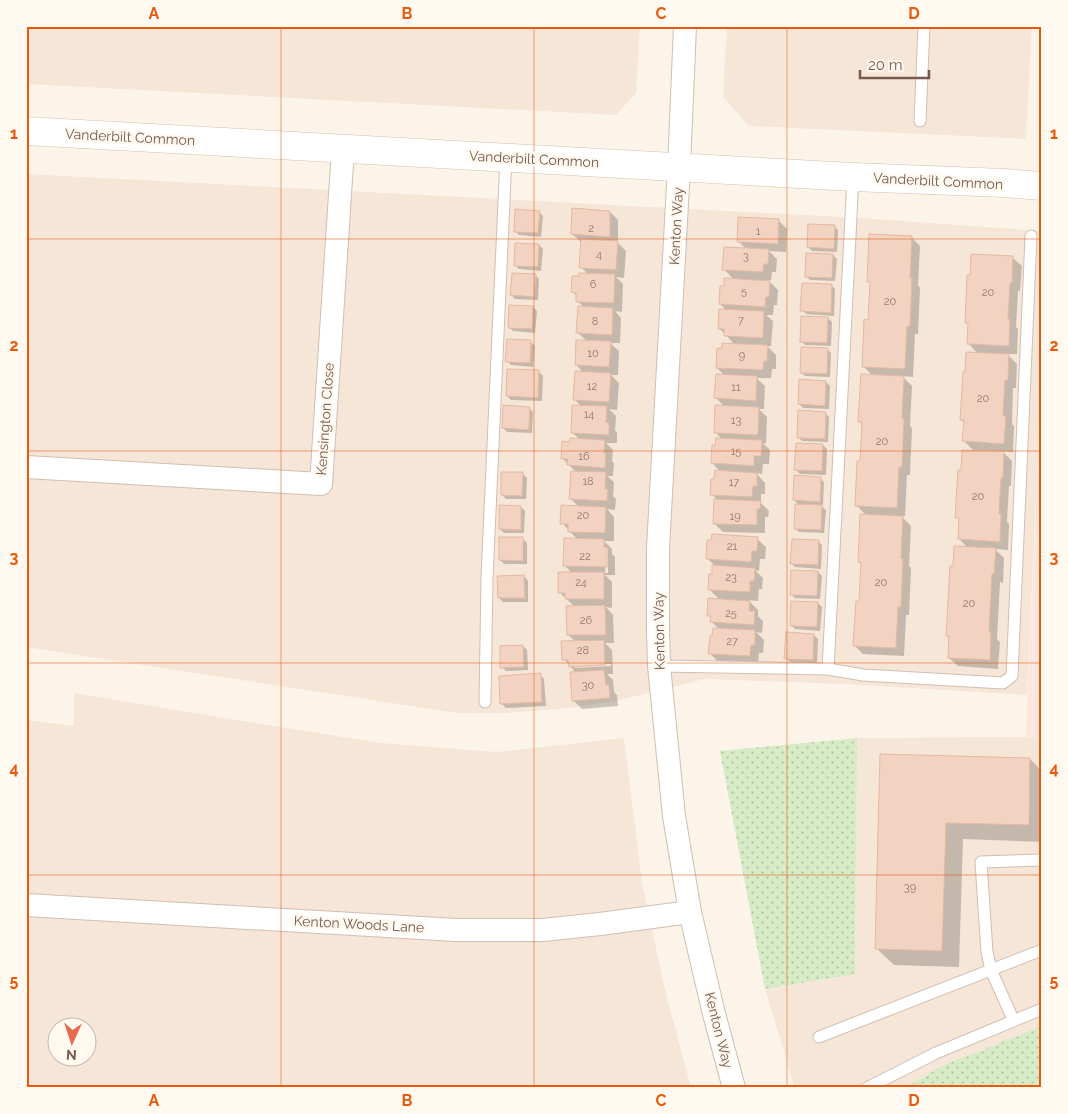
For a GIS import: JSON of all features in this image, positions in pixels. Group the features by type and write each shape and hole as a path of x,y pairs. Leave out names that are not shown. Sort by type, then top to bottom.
{"street":[{"name":"Kenton Way","path":"684,26 679,167 658,548 659,666 674,816 690,912 734,1088"},
{"name":"Vanderbilt Common","path":"26,132 1042,186"},
{"name":"Kensington Close","path":"26,467 321,484 343,149"},
{"name":"Kenton Woods Lane","path":"26,905 456,930 543,930 690,912"}],"lane":[{"path":"920,121 924,26"},
{"path":"485,702 487,578 506,157"},
{"path":"828,669 853,177"},
{"path":"659,666 828,669 863,675 1003,683 1012,676 1031,236"},
{"path":"1012,1017 991,970 987,952 981,862 1042,860"},
{"path":"819,1036 1042,950"},
{"path":"867,1088 936,1053 1042,1009"}],"shaded area":[{"path":"26,26 640,26 636,93 616,115 26,84"},
{"path":"727,26 1032,26 1026,139 749,126 723,97"},
{"path":"26,174 861,218 1042,231 1042,364 1027,695 844,684 705,679 616,701 560,709 503,713 457,713 26,647"},
{"path":"1042,364 1042,738 1026,737"},
{"path":"74,693 381,743 497,752 624,738 642,882 664,986 691,1088 26,1088 26,720 74,726"},
{"path":"857,738 1042,738 1042,1026 944,1065 904,1088 795,1088 765,989 855,974"}],"green space":[{"path":"857,738 855,974 765,989 720,751"},
{"path":"1042,1026 1042,1088 904,1088 944,1065"}],"building":[{"path":"572,208 610,211 610,237 571,234"},
{"path":"515,209 540,211 538,233 514,232"},
{"path":"738,217 779,219 778,244 737,242"},
{"path":"808,224 835,225 834,249 807,247"},
{"path":"869,234 912,236 910,326 907,326 905,369 862,367 864,319 868,320 870,282 867,282"},
{"path":"581,239 618,241 616,270 579,268"},
{"path":"515,243 539,244 538,267 514,266"},
{"path":"724,247 769,249 768,264 764,264 763,272 722,270"},
{"path":"806,253 833,254 832,278 805,277"},
{"path":"971,254 1013,256 1008,319 1010,319 1009,346 967,344 968,323 965,323 967,275 970,275"},
{"path":"512,273 536,274 534,297 510,295"},
{"path":"579,273 615,274 614,303 576,302 576,293 571,292 572,276 579,276"},
{"path":"724,278 770,281 769,297 766,297 765,307 719,304 720,286 724,286"},
{"path":"802,283 832,284 831,313 800,311"},
{"path":"509,305 533,306 532,329 508,328"},
{"path":"578,306 613,308 612,335 576,333"},
{"path":"719,309 764,311 763,338 724,336 724,329 718,329"},
{"path":"801,316 828,317 827,343 800,342"},
{"path":"507,339 531,340 530,363 505,362"},
{"path":"576,340 611,341 609,367 575,365"},
{"path":"722,343 768,345 767,361 764,361 763,370 716,368 717,348 722,348"},
{"path":"801,347 828,348 827,374 800,373"},
{"path":"966,352 1009,354 1008,380 1005,380 1003,416 1006,416 1004,444 962,441 964,420 960,420"},
{"path":"507,369 539,370 538,398 506,396"},
{"path":"575,371 611,373 609,402 573,400"},
{"path":"716,374 757,376 756,401 714,398"},
{"path":"861,374 904,376 902,467 899,467 897,508 855,506 857,461 860,461 862,422 858,422"},
{"path":"799,379 826,381 825,406 798,404"},
{"path":"503,405 530,407 529,430 502,428"},
{"path":"572,405 607,406 606,422 609,423 609,435 571,433"},
{"path":"715,405 759,407 758,435 714,433"},
{"path":"798,410 826,412 825,439 797,438"},
{"path":"570,438 605,440 605,468 567,465 568,459 561,459 562,441 569,442"},
{"path":"716,438 762,440 761,456 754,456 754,466 711,463 712,445 715,445"},
{"path":"796,443 823,444 822,471 794,470"},
{"path":"962,450 1004,451 999,514 1001,514 1000,542 958,539 959,518 955,518 958,470 961,470"},
{"path":"715,470 757,473 757,486 753,486 752,497 710,495 711,479 714,479"},
{"path":"571,471 606,472 605,489 608,489 607,501 569,499"},
{"path":"501,472 523,472 522,496 501,495"},
{"path":"794,475 821,477 820,502 793,500"},
{"path":"714,499 761,501 760,509 757,509 757,525 713,524"},
{"path":"795,504 822,505 821,530 794,529"},
{"path":"499,505 521,506 521,530 499,529"},
{"path":"561,505 606,507 605,533 568,532 568,524 560,524"},
{"path":"860,514 903,516 901,607 898,607 896,648 853,646 856,601 859,601 861,562 858,562"},
{"path":"712,534 758,537 757,551 752,551 751,562 706,559 707,540 711,540"},
{"path":"499,537 523,537 523,561 499,560"},
{"path":"564,538 604,539 604,547 607,547 607,567 563,566"},
{"path":"792,539 819,540 818,565 790,564"},
{"path":"954,546 996,548 994,574 992,574 989,632 991,632 990,660 948,658 949,636 946,636 950,566 953,566"},
{"path":"712,565 755,568 754,581 750,581 750,592 708,590 709,574 712,574"},
{"path":"791,570 818,571 817,596 790,595"},
{"path":"558,572 604,572 604,599 565,599 565,593 558,593"},
{"path":"524,575 525,598 498,598 497,576"},
{"path":"708,598 750,601 749,611 755,611 754,625 710,622 711,616 707,616"},
{"path":"791,601 818,602 817,627 790,626"},
{"path":"605,605 606,635 567,635 566,606"},
{"path":"713,628 755,630 755,645 751,645 750,656 708,654"},
{"path":"786,632 814,634 813,660 784,659"},
{"path":"604,640 605,665 569,667 568,660 562,660 561,641"},
{"path":"523,645 524,667 500,668 500,646"},
{"path":"604,670 606,685 609,685 610,698 572,701 570,672"},
{"path":"541,673 542,702 500,704 499,676"},
{"path":"880,754 1030,758 1029,825 946,823 942,951 875,949"}]}
